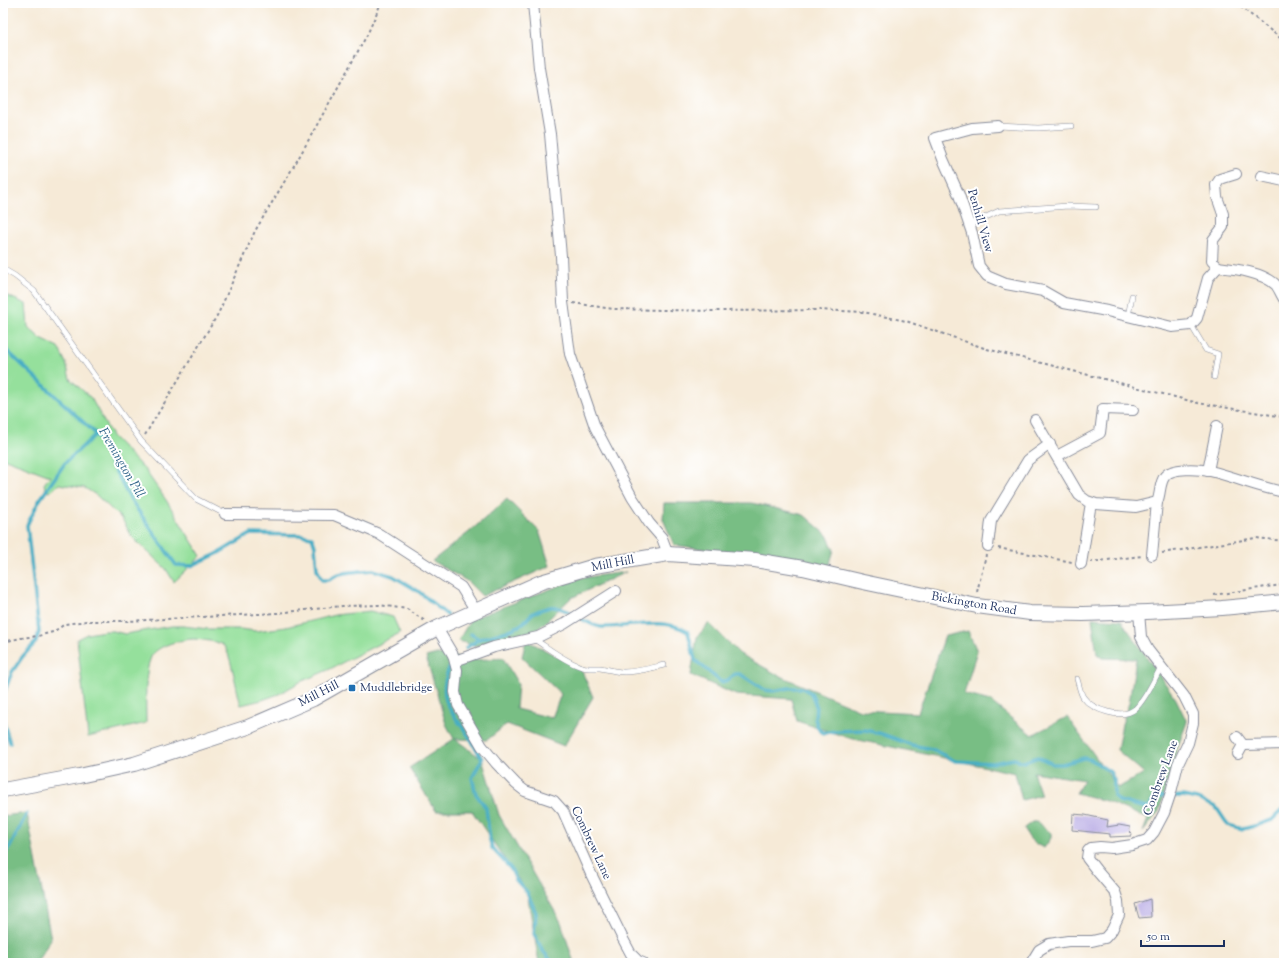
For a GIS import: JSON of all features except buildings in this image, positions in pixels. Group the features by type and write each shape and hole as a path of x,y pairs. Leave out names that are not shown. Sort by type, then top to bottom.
{"main road":[{"name":"Mill Hill","path":"3,790 65,779 134,764 248,727 313,699 437,628 541,582 595,566 668,554"},
{"name":"Bickington Road","path":"668,554 755,560 803,568 977,606 1030,613 1083,614 1139,612 1222,608 1284,602"}],"street":[{"path":"533,3 539,68 550,134 561,256 563,302 570,354 596,427 632,497 649,523 662,538 668,554"},
{"name":"Penhill View","path":"998,126 972,128 935,138 959,195 969,225 979,266 987,276 1006,284 1043,291 1064,303 1107,311 1172,327 1190,325"},
{"path":"1236,174 1220,179 1216,185 1217,197 1223,214 1223,227 1213,240 1212,261 1218,267 1261,275 1276,285 1284,299"},
{"path":"1262,176 1284,181"},
{"path":"1190,325 1197,318 1208,278 1218,267"},
{"path":"1056,456 1100,433 1103,409 1133,410"},
{"path":"1035,420 1079,495 1096,504 1136,507 1157,502"},
{"path":"1208,471 1217,426"},
{"path":"988,546 991,521 1028,460 1050,444"},
{"path":"1152,555 1157,502 1160,496 1164,476 1169,472 1186,469 1208,471 1284,492"},
{"path":"1081,564 1091,502"},
{"path":"225,514 334,515 379,534 461,587 476,611"},
{"path":"455,661 494,647 538,637 564,624 616,591"},
{"name":"Combrew Lane","path":"1032,963 1039,950 1049,944 1068,941 1092,941 1104,938 1112,930 1119,915 1118,901 1115,892 1087,858 1088,851 1091,848 1112,848 1132,845 1147,840 1154,832 1164,813 1178,764 1188,743 1193,723 1193,714 1184,696 1148,650 1140,637 1139,612"},
{"name":"Combrew Lane","path":"437,628 455,661 457,670 455,692 458,705 482,746 516,784 525,791 554,800 563,811 623,940 631,954 638,961 643,963"},
{"path":"1238,754 1240,741 1284,744"}],"lane":[{"path":"998,126 1038,128 1071,126"},
{"path":"969,225 999,211 1068,206 1096,207"},
{"path":"3,269 15,276 34,292 141,441 196,499 225,514"},
{"path":"1128,316 1132,296"},
{"path":"1190,325 1206,350 1218,354 1214,377"},
{"path":"533,638 571,662 589,669 597,668 627,672 664,665"},
{"path":"1077,679 1083,696 1089,703 1101,710 1119,714 1127,713 1134,710 1141,701 1161,667"}],"path":[{"path":"141,441 218,314 255,231 298,159 367,35 380,3"},
{"path":"1236,3 1284,41"},
{"path":"563,302 612,309 717,311 819,310 863,312 906,321 987,349 1198,403 1284,417"},
{"path":"972,592 977,592 988,546 1081,564 1152,555 1256,538 1284,541"},
{"path":"1213,595 1266,586 1284,585"},
{"path":"3,642 38,636 53,632 65,624 87,621 128,622 270,614 342,606 379,605 407,609 437,628"}],"green space":[{"path":"3,294 26,304 28,327 41,339 58,347 66,363 70,379 91,398 112,436 145,470 166,500 201,556 174,582 166,569 132,537 122,519 96,495 85,488 59,484 50,492 46,491 44,484 50,476 3,458"},
{"path":"507,499 539,531 550,566 482,596 467,581 432,561 468,533"},
{"path":"664,503 752,503 804,515 827,535 834,550 829,566 674,545 663,519"},
{"path":"626,572 571,598 538,629 477,646 458,641 471,619 580,578"},
{"path":"370,611 393,617 400,633 328,670 300,682 279,694 241,705 227,650 222,644 195,639 183,640 164,646 151,657 147,671 146,723 88,737 77,639 87,634 113,631 125,634 172,626 256,631 286,627 335,615"},
{"path":"1092,618 1121,620 1176,699 1187,722 1173,760 1159,811 1143,832 1148,819 1106,801 1076,793 1084,780 1033,772 1041,795 1022,800 1015,773 849,738 797,721 791,699 736,695 691,675 697,637 709,623 740,654 778,675 860,710 918,713 945,636 968,631 977,651 964,694 990,701 1032,735 1067,717 1118,788 1144,773 1117,750 1122,724 1129,703 1136,659 1102,658 1097,654"},
{"path":"526,640 581,669 593,697 564,746 507,724 487,740 455,739 482,759 499,815 561,922 574,963 539,963 527,892 472,811 436,811 409,768 454,739 446,724 426,657 437,654 474,660 503,658 518,684 516,709 552,718 561,694 522,657"},
{"path":"27,813 51,939 36,963 3,963 3,816"},
{"path":"1032,822 1037,822 1051,833 1051,838 1044,848 1032,841 1024,828"}],"waterway":[{"name":"Fremington Pill","path":"3,347 96,434 130,499 176,565 191,566 217,554 251,534 301,535 312,537 315,546 317,569 322,580 329,580 339,574 373,570 393,576 418,591 447,615"},
{"name":"Fremington Pill","path":"10,743 4,724 3,696 12,672 23,656 36,642 39,632 27,525 39,501 65,463 96,434"},
{"path":"471,634 479,639 507,631 522,624 533,613 550,607 563,609 595,626 601,627 646,624 678,627 688,632 695,660 721,682 728,680 735,674 740,674 765,690 773,691 789,688 802,688 811,693 816,705 815,718 817,726 820,731 824,733 865,730 882,734 912,745 932,749 955,761 993,763 1014,759 1024,762 1038,757 1053,764 1062,764 1084,758 1092,760 1110,772 1114,780 1114,796 1119,801 1149,808 1155,797 1183,796 1197,799 1216,807 1228,825 1243,829 1272,820 1284,808"},
{"path":"466,648 479,639"},
{"path":"449,668 445,680 445,698 452,713 472,740 482,759 472,778 476,794 486,808 492,848 511,869 516,880 527,892 536,913 534,934 543,951 553,963"},
{"path":"3,856 10,847 27,813"}],"place":[{"name":"Muddlebridge","path":"352,688"}]}
